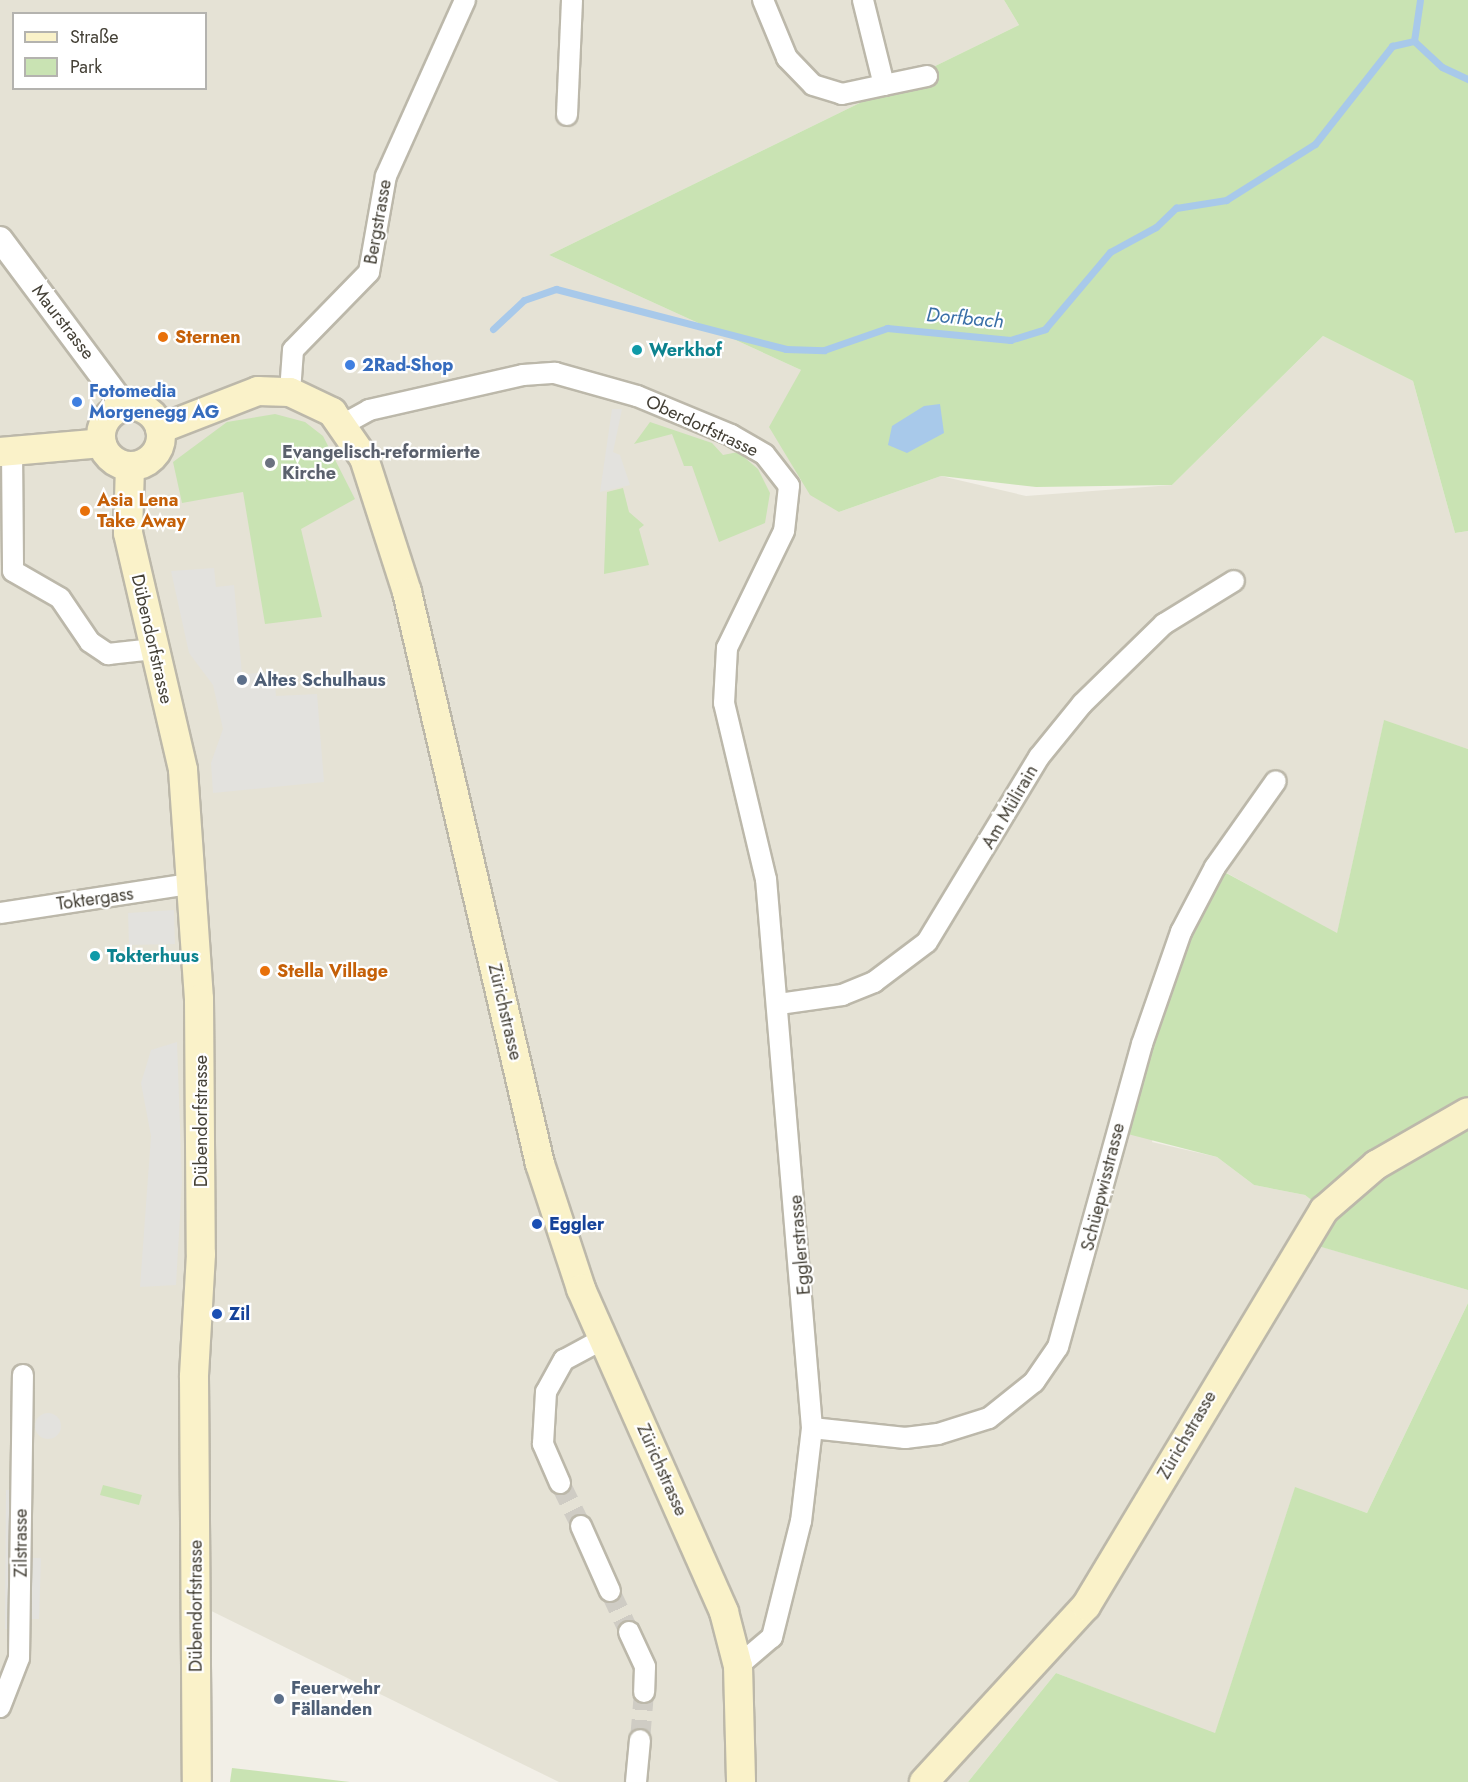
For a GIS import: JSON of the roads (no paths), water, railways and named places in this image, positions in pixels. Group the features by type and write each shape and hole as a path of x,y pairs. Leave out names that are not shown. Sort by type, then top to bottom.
{"main road":[{"name":"Zürichstrasse","path":"160,429 258,391 290,392 344,424 364,458 391,532 540,1164 603,1339 721,1604 738,1666 741,1782"},
{"path":"125,407 147,411 160,429 157,452 145,463 130,466 112,459 102,443 103,424 125,407"},
{"path":"6,451 102,443"},
{"name":"Dübendorfstrasse","path":"130,466 128,533 183,770 190,884 202,1158 194,1377 197,1782"},
{"name":"Zürichstrasse","path":"924,1782 1086,1606 1324,1210 1393,1153 1468,1112"}],"street":[{"name":"Bergstrasse","path":"290,392 293,350 369,272 386,176 465,0"},
{"path":"567,115 572,0"},
{"path":"764,0 787,58 813,85 842,94 927,76"},
{"path":"863,0 884,85"},
{"name":"Maurstrasse","path":"0,239 125,407"},
{"name":"Oberdorfstrasse","path":"344,424 380,408 523,375 555,374 638,396 765,454 789,486 784,531 734,624 725,675 730,734 751,807"},
{"path":"6,451 13,571 60,598 90,642 108,654 154,649"},
{"name":"Am Mülirain","path":"779,1004 842,995 882,977 927,942 1039,758 1082,704 1164,624 1234,581"},
{"name":"Schüepwisstrasse","path":"812,1428 905,1438 938,1434 989,1418 1034,1382 1058,1347 1138,1055 1181,932 1215,867 1276,781"},
{"name":"Egglerstrasse","path":"738,1666 772,1637 801,1521 812,1428 779,1004 766,879 751,807"},
{"name":"Toktergass","path":"0,912 190,884"},
{"path":"560,1483 543,1444 546,1392 564,1360 603,1339"},
{"name":"Zilstrasse","path":"0,1707 19,1658 23,1375"},
{"path":"581,1526 610,1591"},
{"path":"629,1632 645,1667 644,1692"},
{"path":"636,1782 640,1740"}],"water":[{"path":"940,404 944,433 907,453 888,445 892,426 924,406"}],"waterway":[{"path":"1414,41 1420,0"},
{"path":"1414,41 1442,67 1468,79"},
{"name":"Dorfbach","path":"493,329 524,300 556,289 786,349 824,350 887,328 1010,340 1045,329 1110,252 1156,227 1176,208 1226,200 1315,144 1392,46 1414,41"}],"tunnel":[{"path":"560,1483 581,1526"},
{"path":"610,1591 629,1632"},
{"path":"640,1740 644,1692"}],"place":[{"name":"Sternen","path":"163,337"},
{"name":"Werkhof","path":"637,350"},
{"name":"2Rad-Shop","path":"350,365"},
{"name":"Fotomedia Morgenegg AG","path":"77,402"},
{"name":"Evangelisch-reformierte Kirche","path":"270,463"},
{"name":"Asia Lena Take Away","path":"85,511"},
{"name":"Altes Schulhaus","path":"242,680"},
{"name":"Tokterhuus","path":"95,956"},
{"name":"Stella Village","path":"265,971"},
{"name":"Eggler","path":"537,1224"},
{"name":"Zil","path":"217,1314"},
{"name":"Feuerwehr Fällanden","path":"279,1699"}]}
